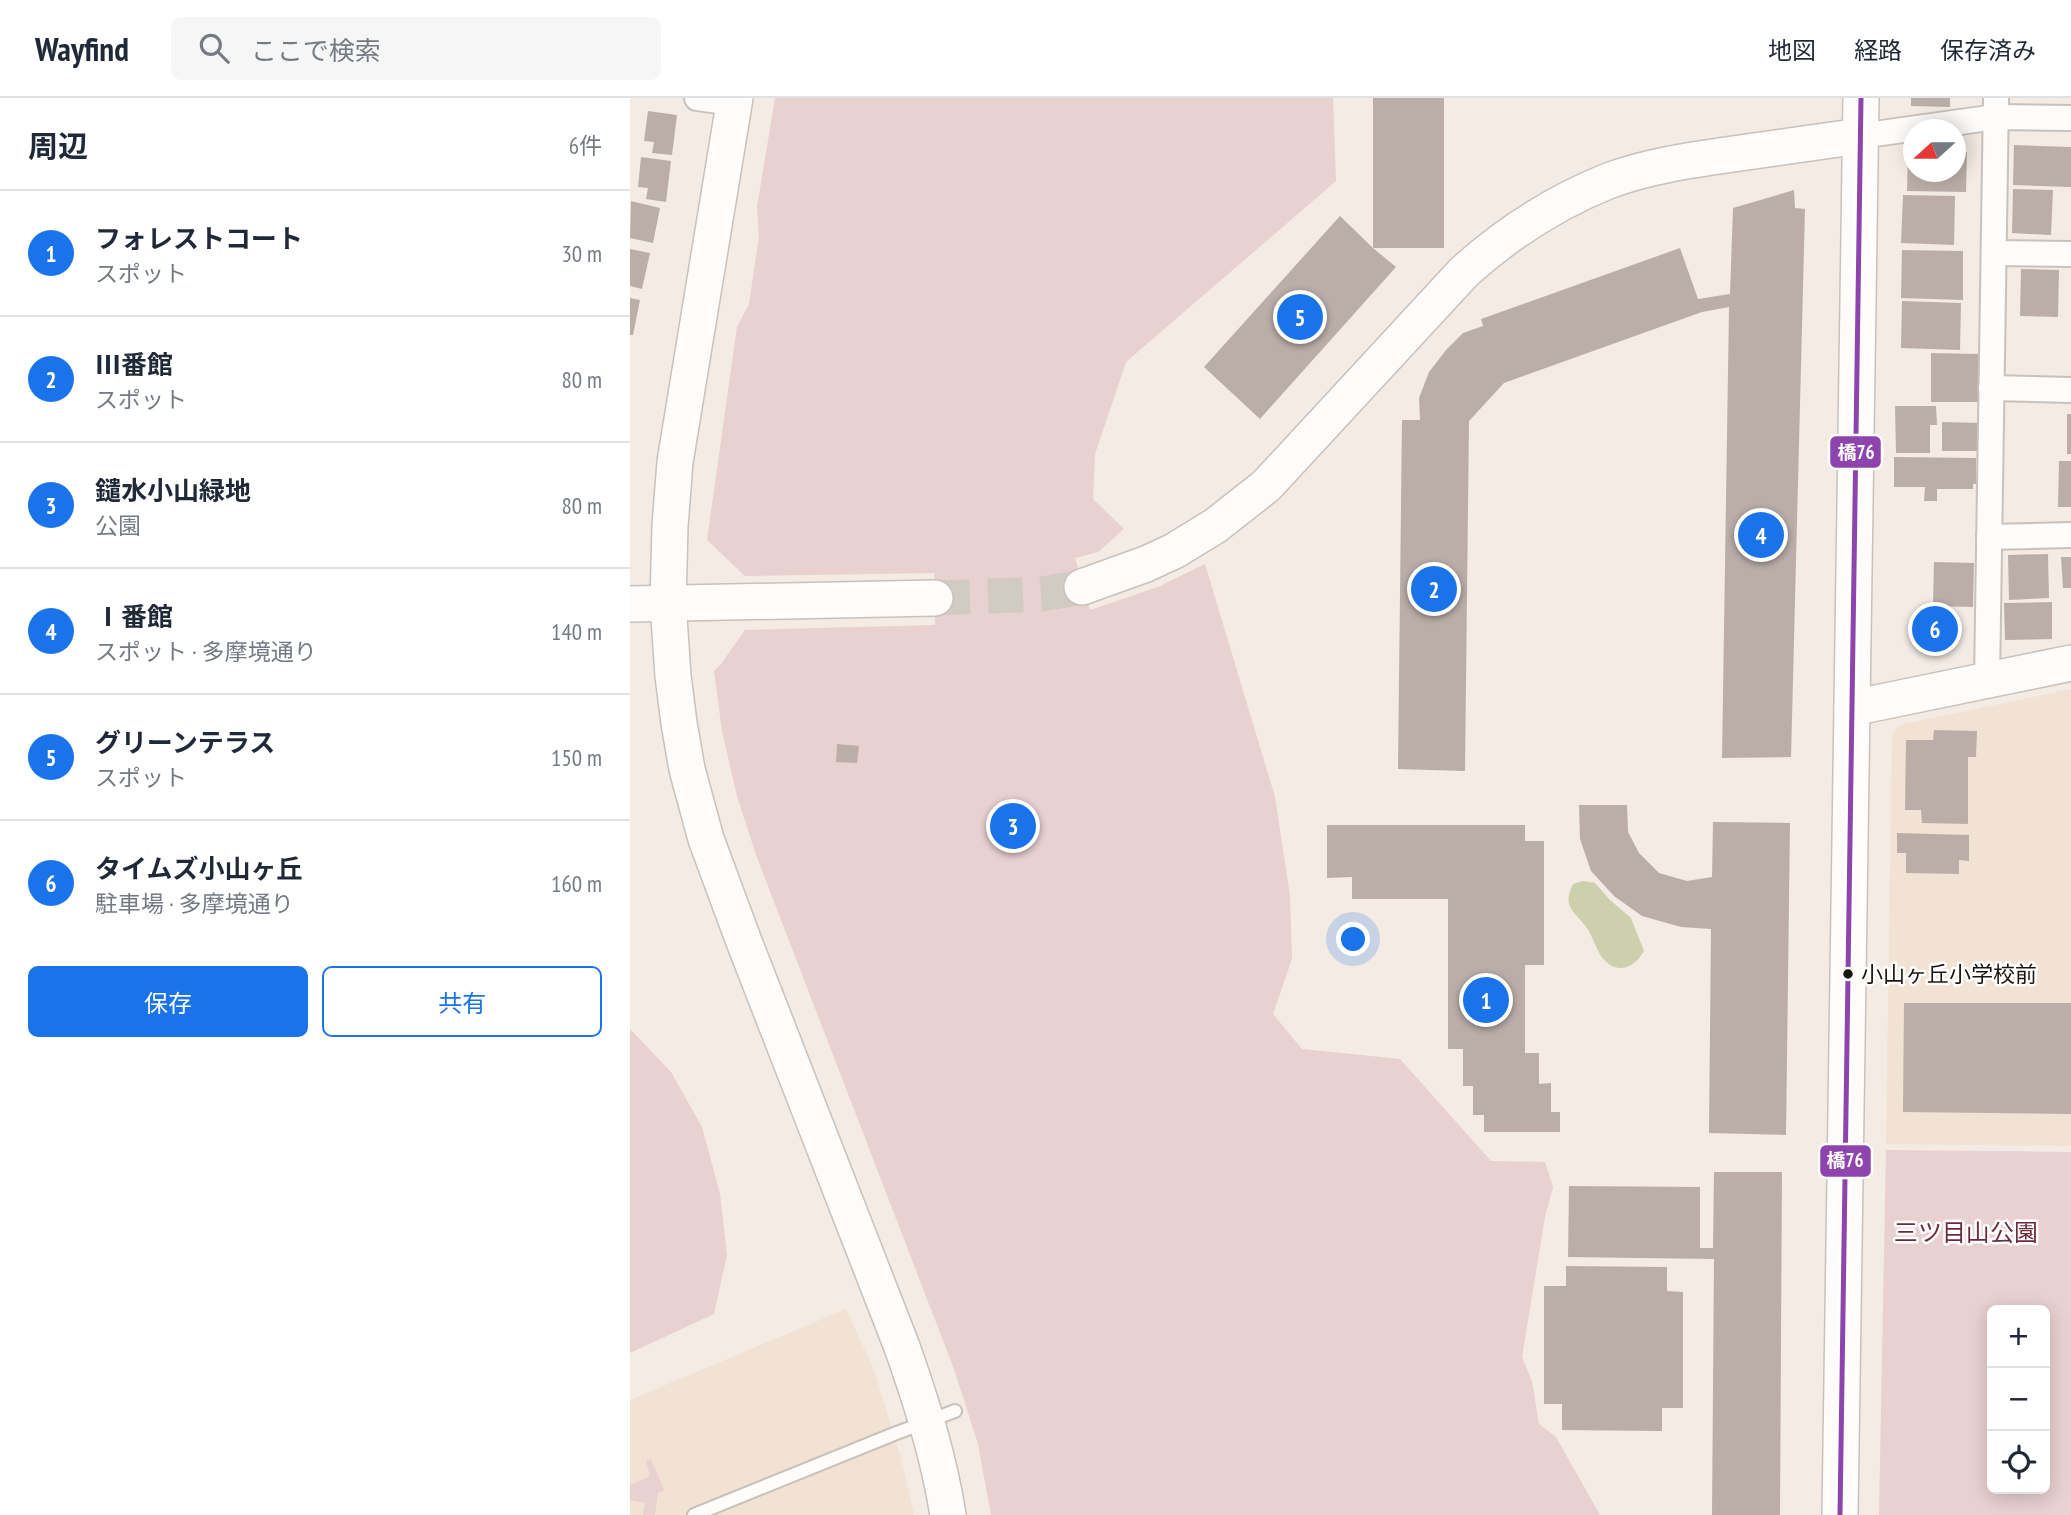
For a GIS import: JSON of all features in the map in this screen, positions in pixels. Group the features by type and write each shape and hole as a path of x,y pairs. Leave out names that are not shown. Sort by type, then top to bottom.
{"street":[{"path":"697,98 734,101 675,462 670,526 668,603 673,676 687,769 706,839 747,951 902,1347 941,1417 936,1456 948,1515"},
{"path":"1840,1515 1861,98"},
{"path":"1987,680 1996,107"},
{"path":"1082,587 1146,564 1174,551 1215,526 1266,486 1464,272 1493,246 1539,215 1608,181 1677,163 1860,136 1996,107 2071,118"},
{"path":"1994,253 2071,254"},
{"path":"1992,388 2071,390"},
{"path":"1989,537 2071,535"},
{"path":"630,604 935,598"},
{"path":"1852,708 2071,663"}],"lane":[{"path":"694,1515 941,1417"}],"shaded area":[{"path":"2071,689 2071,1146 1886,1144 1892,734 1899,725"},
{"path":"1583,881 1595,883 1631,918 1644,951 1629,966 1618,968 1606,962 1589,931 1572,910 1569,900 1573,884"},
{"path":"846,1309 874,1370 901,1458 914,1515 630,1515 630,1400"}],"green space":[{"path":"775,98 1333,98 1336,181 1126,362 1095,454 1093,499 1124,529 1098,552 1075,558 1090,610 1158,587 1205,564 1275,797 1290,896 1292,959 1273,1014 1302,1049 1400,1059 1491,1161 1545,1162 1553,1187 1545,1217 1522,1357 1532,1381 1539,1424 1556,1437 1600,1515 991,1515 978,1444 954,1369 756,855 737,796 722,731 714,671 745,630 935,625 934,573 745,576 707,540 737,327 749,304 759,237 757,207"},
{"path":"630,1029 671,1072 702,1127 720,1194 727,1255 714,1314 630,1353"},
{"name":"三ツ目山公園","path":"1886,1150 2071,1152 2071,1515 1879,1515"},
{"path":"651,1459 664,1490 658,1493 655,1515 643,1515 645,1503 630,1500 630,1485 650,1476 646,1461"}],"building":[{"path":"1373,98 1444,98 1444,248 1373,248"},
{"path":"1911,98 1950,98 1950,107 1911,106"},
{"path":"648,111 677,115 672,155 652,153 654,142 644,141"},
{"path":"2014,145 2071,147 2071,187 2013,185"},
{"path":"1967,152 1966,192 1907,191 1907,182 1966,182"},
{"path":"641,157 671,161 666,202 646,199 648,188 638,187"},
{"path":"2013,189 2053,190 2051,235 2012,233"},
{"path":"1794,190 1795,208 1805,209 1791,757 1722,758 1729,307 1702,312 1504,383 1469,421 1465,771 1398,769 1402,420 1420,420 1419,398 1429,372 1463,333 1483,326 1481,319 1680,248 1698,299 1730,294 1733,208"},
{"path":"1903,195 1955,196 1954,245 1901,243"},
{"path":"631,201 660,208 653,243 630,238"},
{"path":"1340,216 1396,267 1260,419 1204,367"},
{"path":"630,249 650,253 642,289 630,286"},
{"path":"1902,250 1963,251 1963,300 1901,298"},
{"path":"2021,269 2059,270 2058,317 2020,316"},
{"path":"630,298 640,300 633,335 630,335"},
{"path":"1902,301 1961,303 1960,350 1901,348"},
{"path":"1931,353 1979,354 1978,402 1931,402"},
{"path":"1895,406 1936,406 1937,425 1930,425 1930,453 1896,453"},
{"path":"2067,414 2071,414 2071,454 2067,454"},
{"path":"1942,422 1981,423 1980,451 1942,451"},
{"path":"1894,457 1976,458 1976,484 1973,484 1973,489 1937,489 1937,501 1924,501 1925,487 1894,487"},
{"path":"2059,461 2071,461 2071,507 2058,507"},
{"path":"2048,554 2049,598 2009,600 2008,555"},
{"path":"2061,557 2071,557 2071,588 2063,588"},
{"path":"1934,562 1974,563 1973,607 1933,606"},
{"path":"2052,602 2052,639 2005,640 2004,603"},
{"path":"1934,730 1977,731 1976,757 1968,757 1968,824 1922,823 1921,810 1905,810 1906,740 1933,740"},
{"path":"837,744 859,746 857,763 836,762"},
{"path":"1579,805 1627,805 1628,832 1639,853 1659,873 1687,881 1712,877 1713,822 1790,823 1786,1135 1709,1133 1711,929 1681,927 1642,916 1614,896 1591,871 1580,839"},
{"path":"1327,825 1525,825 1525,841 1544,841 1544,965 1525,965 1525,1053 1539,1053 1539,1084 1551,1083 1551,1112 1560,1112 1560,1132 1484,1132 1484,1115 1473,1115 1473,1086 1463,1086 1463,1049 1448,1049 1448,899 1352,899 1352,877 1327,878"},
{"path":"1897,833 1969,835 1969,861 1959,860 1959,874 1906,873 1906,853 1897,853"},
{"path":"1904,1003 2071,1003 2071,1114 1903,1112"},
{"path":"1714,1172 1782,1172 1780,1515 1712,1515 1714,1259 1568,1257 1569,1186 1700,1187 1700,1248 1713,1248"},
{"path":"1566,1266 1667,1267 1667,1291 1683,1292 1683,1408 1662,1408 1662,1431 1562,1430 1562,1404 1544,1404 1544,1286 1566,1286"}],"tunnel":[{"path":"935,598 1042,594 1082,587"}],"transit line":[{"name":"橋76","path":"1840,1515 1861,98"}],"place":[{"name":"グリーンテラス","path":"1300,317"},
{"name":"Ⅰ番館","path":"1761,535"},
{"name":"Ⅲ番館","path":"1434,589"},
{"name":"タイムズ小山ヶ丘","path":"1935,629"},
{"name":"鑓水小山緑地","path":"1013,826"},
{"name":"小山ヶ丘小学校前","path":"1848,974"},
{"name":"フォレストコート","path":"1486,1000"}]}
